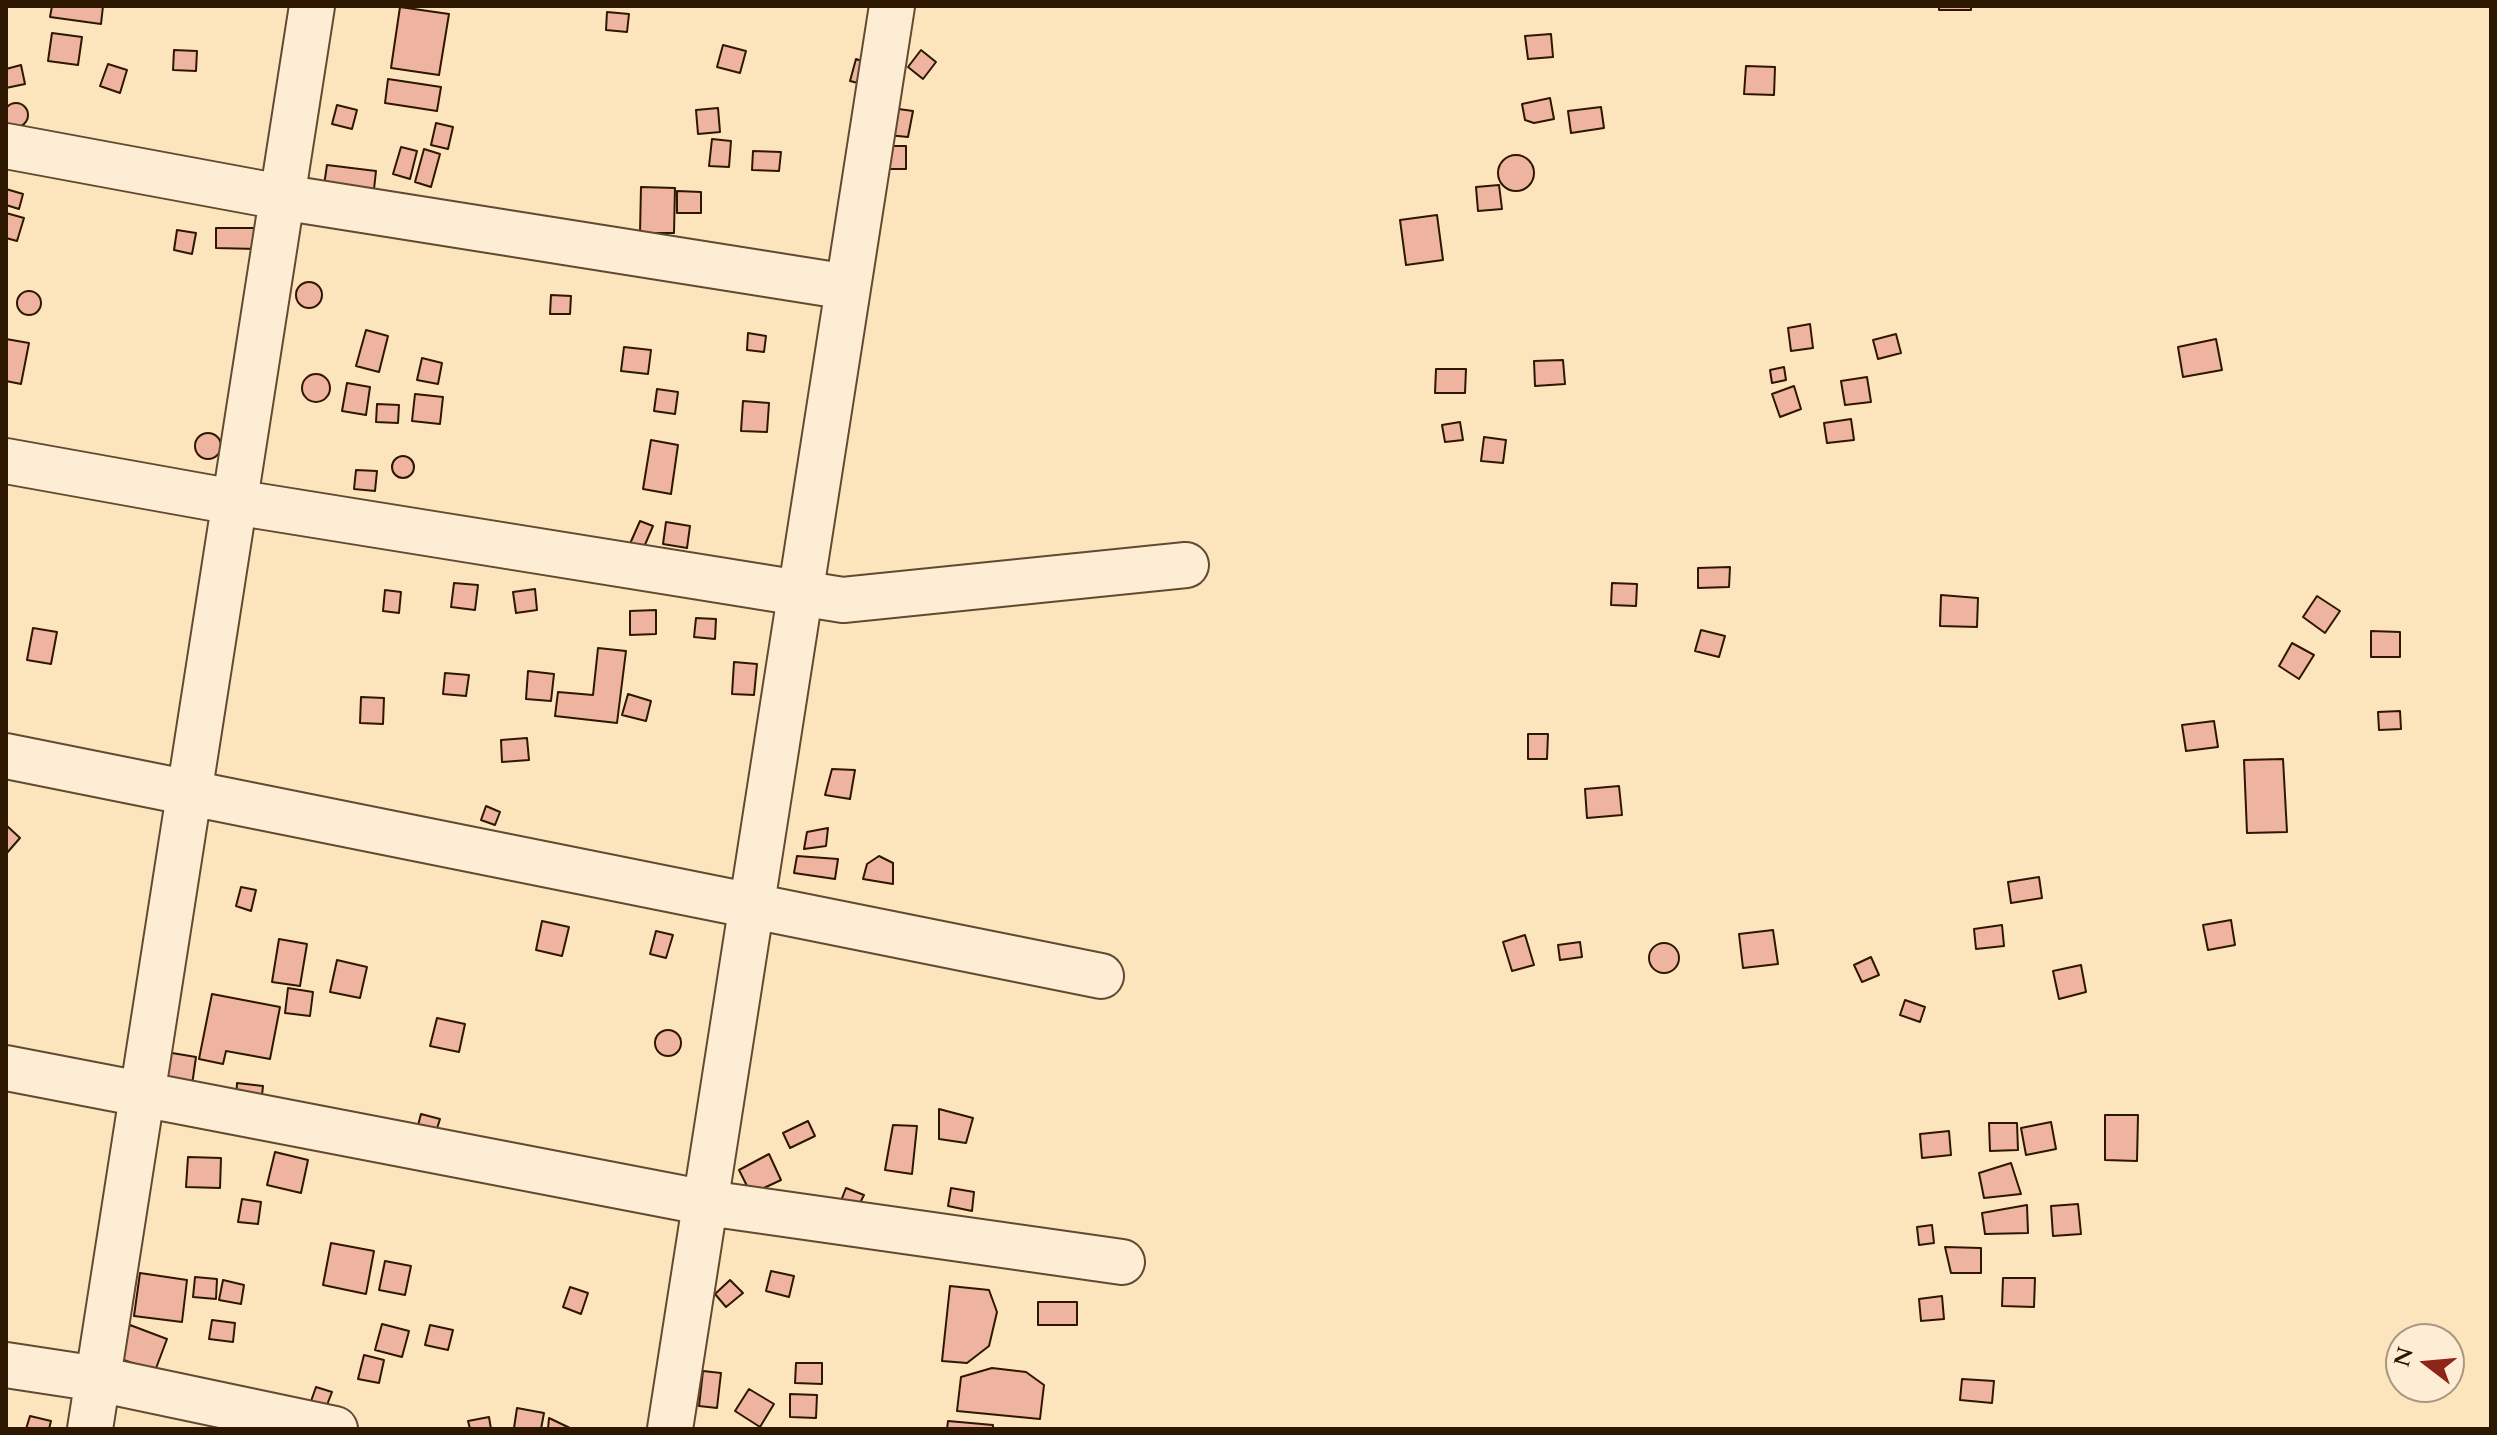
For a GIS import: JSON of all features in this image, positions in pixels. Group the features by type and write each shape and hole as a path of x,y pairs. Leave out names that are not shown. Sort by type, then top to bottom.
{"street":[{"path":"90,1429 312,6"},
{"path":"670,1429 892,6"},
{"path":"6,146 281,197 848,287"},
{"path":"6,461 234,502 843,600 1186,565"},
{"path":"6,756 190,790 750,907 1101,976"},
{"path":"6,1068 707,1203 1122,1262"},
{"path":"6,1365 98,1379 335,1429"}],"building":[{"path":"52,6 103,6 101,24 50,17"},
{"path":"1939,6 1971,6 1971,10 1939,10"},
{"path":"400,7 449,14 439,75 391,68"},
{"path":"607,12 629,14 627,32 606,30"},
{"path":"52,33 82,37 78,65 48,61"},
{"path":"1551,34 1553,57 1528,59 1525,36"},
{"path":"723,45 746,51 740,73 717,67"},
{"path":"174,50 197,51 196,71 173,70"},
{"path":"921,50 936,62 923,79 908,67"},
{"path":"856,59 867,63 862,84 850,81"},
{"path":"108,64 127,70 120,93 100,86"},
{"path":"21,65 25,84 6,88 6,69"},
{"path":"1746,66 1775,67 1774,95 1744,94"},
{"path":"388,79 441,87 437,111 385,103"},
{"path":"1550,98 1554,119 1534,123 1525,120 1522,104"},
{"path":"16,103 24,107 28,115 24,123 16,127 8,123 4,115 8,107"},
{"path":"337,105 357,110 352,129 332,124"},
{"path":"1601,107 1604,128 1571,133 1568,111"},
{"path":"718,108 720,132 698,134 696,110"},
{"path":"891,108 913,111 908,137 888,135"},
{"path":"436,123 453,127 448,149 431,145"},
{"path":"712,139 731,141 729,167 709,166"},
{"path":"882,146 906,146 906,169 882,169"},
{"path":"401,147 417,151 410,179 393,174"},
{"path":"424,149 440,154 431,187 415,182"},
{"path":"753,151 781,152 779,171 752,170"},
{"path":"1516,155 1529,160 1534,173 1529,186 1516,191 1503,186 1498,173 1503,160"},
{"path":"327,165 376,171 373,198 323,192"},
{"path":"1499,185 1502,209 1478,211 1476,187"},
{"path":"641,187 675,188 674,233 640,233"},
{"path":"6,189 23,194 19,209 6,205"},
{"path":"677,191 701,192 701,213 677,213"},
{"path":"6,213 24,218 17,241 6,238"},
{"path":"1437,215 1443,260 1406,265 1400,220"},
{"path":"216,228 257,228 257,249 216,248"},
{"path":"177,230 196,233 192,254 174,250"},
{"path":"309,282 318,286 322,295 318,304 309,308 300,304 296,295 300,286"},
{"path":"29,291 38,294 41,303 38,312 29,315 20,312 17,303 20,294"},
{"path":"551,295 571,296 570,314 550,314"},
{"path":"1810,324 1813,348 1791,351 1788,328"},
{"path":"366,330 388,336 379,372 356,366"},
{"path":"748,333 766,336 764,352 747,350"},
{"path":"1896,334 1901,353 1878,359 1873,340"},
{"path":"6,339 29,343 21,384 6,381"},
{"path":"2216,339 2222,370 2183,377 2178,347"},
{"path":"624,347 651,350 648,374 621,371"},
{"path":"422,358 442,363 438,384 417,380"},
{"path":"1563,360 1565,384 1535,386 1534,361"},
{"path":"1784,367 1786,380 1772,383 1770,370"},
{"path":"1436,369 1466,369 1465,393 1435,393"},
{"path":"316,374 326,378 330,388 326,398 316,402 306,398 302,388 306,378"},
{"path":"1867,377 1871,402 1845,405 1841,381"},
{"path":"347,383 370,387 366,415 342,411"},
{"path":"1794,386 1801,409 1780,417 1772,394"},
{"path":"657,389 678,392 675,414 654,411"},
{"path":"415,394 443,397 440,424 412,421"},
{"path":"743,401 769,403 767,432 741,431"},
{"path":"377,404 399,405 398,423 376,422"},
{"path":"1851,419 1854,440 1827,443 1824,423"},
{"path":"1460,422 1463,440 1445,442 1442,425"},
{"path":"208,433 217,437 221,446 217,455 208,459 199,455 195,446 199,437"},
{"path":"1484,437 1506,440 1503,463 1481,461"},
{"path":"651,440 678,445 671,494 643,489"},
{"path":"403,456 411,459 414,467 411,475 403,478 395,475 392,467 395,459"},
{"path":"356,470 377,471 375,491 354,489"},
{"path":"640,521 653,526 644,547 629,546"},
{"path":"666,522 690,526 687,548 663,544"},
{"path":"1730,567 1729,587 1698,588 1698,568"},
{"path":"454,583 478,585 475,610 451,607"},
{"path":"1612,583 1637,584 1636,606 1611,605"},
{"path":"535,589 537,610 516,613 513,592"},
{"path":"385,590 401,592 399,613 383,611"},
{"path":"1941,595 1978,598 1977,627 1940,626"},
{"path":"2317,596 2340,611 2325,633 2303,617"},
{"path":"656,610 656,634 630,635 630,611"},
{"path":"696,618 716,619 715,639 694,637"},
{"path":"33,628 57,632 51,664 27,660"},
{"path":"1701,630 1725,636 1719,657 1695,651"},
{"path":"2371,631 2400,632 2400,657 2371,657"},
{"path":"2292,643 2314,655 2299,679 2279,666"},
{"path":"598,648 626,651 617,723 555,716 558,692 593,695"},
{"path":"734,662 757,664 754,695 732,694"},
{"path":"528,671 554,674 551,701 526,699"},
{"path":"445,673 469,675 466,696 443,694"},
{"path":"628,694 651,701 646,721 622,715"},
{"path":"361,697 384,698 383,724 360,723"},
{"path":"2400,711 2401,729 2379,730 2378,712"},
{"path":"2214,721 2218,747 2186,751 2182,725"},
{"path":"1528,734 1548,734 1547,759 1528,759"},
{"path":"527,738 529,760 502,762 501,740"},
{"path":"2283,759 2287,832 2247,833 2244,760"},
{"path":"832,769 855,770 850,799 825,795"},
{"path":"1619,786 1622,815 1587,818 1585,789"},
{"path":"486,806 500,812 495,825 481,820"},
{"path":"6,825 20,838 6,854"},
{"path":"828,828 826,846 804,849 807,832"},
{"path":"797,856 838,859 835,879 794,873"},
{"path":"879,856 893,863 893,884 863,879 867,864"},
{"path":"2039,877 2042,898 2011,903 2008,882"},
{"path":"241,887 256,890 251,911 236,906"},
{"path":"2231,920 2235,945 2208,950 2203,925"},
{"path":"542,921 569,927 562,956 536,950"},
{"path":"2002,925 2004,946 1976,949 1974,929"},
{"path":"1773,930 1778,964 1743,968 1739,934"},
{"path":"656,931 673,935 666,958 650,954"},
{"path":"1525,935 1534,965 1512,971 1503,942"},
{"path":"279,939 307,944 300,986 272,982"},
{"path":"1580,942 1582,957 1560,960 1558,945"},
{"path":"1664,943 1675,947 1679,958 1675,969 1664,973 1653,969 1649,958 1653,947"},
{"path":"1871,957 1879,975 1862,982 1854,965"},
{"path":"337,960 367,967 360,998 330,992"},
{"path":"2081,965 2086,992 2059,999 2053,971"},
{"path":"288,988 313,992 310,1016 285,1013"},
{"path":"212,994 280,1007 270,1059 226,1051 223,1064 199,1059"},
{"path":"1905,1000 1925,1007 1920,1022 1900,1015"},
{"path":"437,1018 465,1024 459,1052 430,1046"},
{"path":"668,1030 677,1034 681,1043 677,1052 668,1056 659,1052 655,1043 659,1034"},
{"path":"166,1052 196,1057 191,1092 160,1087"},
{"path":"237,1083 263,1086 261,1104 236,1102"},
{"path":"939,1109 973,1118 966,1143 939,1139"},
{"path":"421,1114 440,1119 435,1135 417,1129"},
{"path":"2105,1115 2138,1115 2137,1161 2105,1160"},
{"path":"808,1121 815,1136 790,1148 783,1133"},
{"path":"2051,1122 2056,1149 2026,1155 2021,1128"},
{"path":"1989,1123 2017,1123 2018,1150 1990,1151"},
{"path":"893,1125 917,1126 912,1174 885,1170"},
{"path":"1949,1131 1951,1155 1922,1158 1920,1134"},
{"path":"275,1152 308,1160 301,1193 267,1185"},
{"path":"769,1154 781,1180 751,1194 739,1170"},
{"path":"188,1157 221,1158 220,1188 186,1187"},
{"path":"2011,1163 2021,1194 1984,1198 1979,1173"},
{"path":"846,1188 864,1195 857,1209 839,1206"},
{"path":"951,1188 974,1192 972,1211 948,1206"},
{"path":"242,1199 261,1202 258,1224 238,1222"},
{"path":"2078,1204 2081,1234 2053,1236 2051,1206"},
{"path":"2027,1205 2028,1233 1985,1234 1982,1213"},
{"path":"1932,1225 1934,1243 1919,1245 1917,1227"},
{"path":"331,1243 374,1251 366,1294 323,1285"},
{"path":"1945,1247 1981,1248 1981,1273 1951,1273"},
{"path":"385,1261 411,1266 405,1295 379,1290"},
{"path":"771,1271 794,1276 789,1297 766,1291"},
{"path":"140,1273 187,1280 182,1322 134,1316"},
{"path":"195,1277 217,1279 216,1299 193,1297"},
{"path":"2003,1278 2035,1278 2034,1307 2002,1306"},
{"path":"223,1280 244,1285 241,1304 219,1300"},
{"path":"730,1280 743,1293 726,1307 715,1294"},
{"path":"950,1286 989,1290 997,1312 989,1346 967,1363 942,1361"},
{"path":"570,1287 588,1293 581,1314 563,1307"},
{"path":"1942,1296 1944,1319 1921,1321 1919,1299"},
{"path":"1038,1302 1077,1302 1077,1325 1038,1325"},
{"path":"212,1320 235,1323 233,1342 209,1339"},
{"path":"382,1324 409,1331 402,1357 375,1350"},
{"path":"130,1325 167,1339 155,1371 118,1358"},
{"path":"430,1325 453,1330 448,1350 425,1345"},
{"path":"364,1355 384,1360 379,1383 358,1379"},
{"path":"796,1363 822,1363 822,1384 795,1383"},
{"path":"992,1368 1026,1372 1044,1385 1040,1419 957,1411 961,1377"},
{"path":"703,1371 721,1373 717,1408 699,1406"},
{"path":"1962,1379 1994,1381 1992,1403 1960,1400"},
{"path":"316,1387 332,1392 325,1410 310,1404"},
{"path":"749,1389 774,1404 760,1427 735,1411"},
{"path":"790,1394 817,1395 816,1418 790,1417"},
{"path":"517,1408 544,1413 541,1429 514,1428"},
{"path":"30,1416 51,1421 49,1429 26,1429"},
{"path":"489,1417 491,1429 470,1429 468,1421"},
{"path":"549,1418 572,1429 548,1429"},
{"path":"948,1421 993,1425 993,1429 947,1429"}]}
